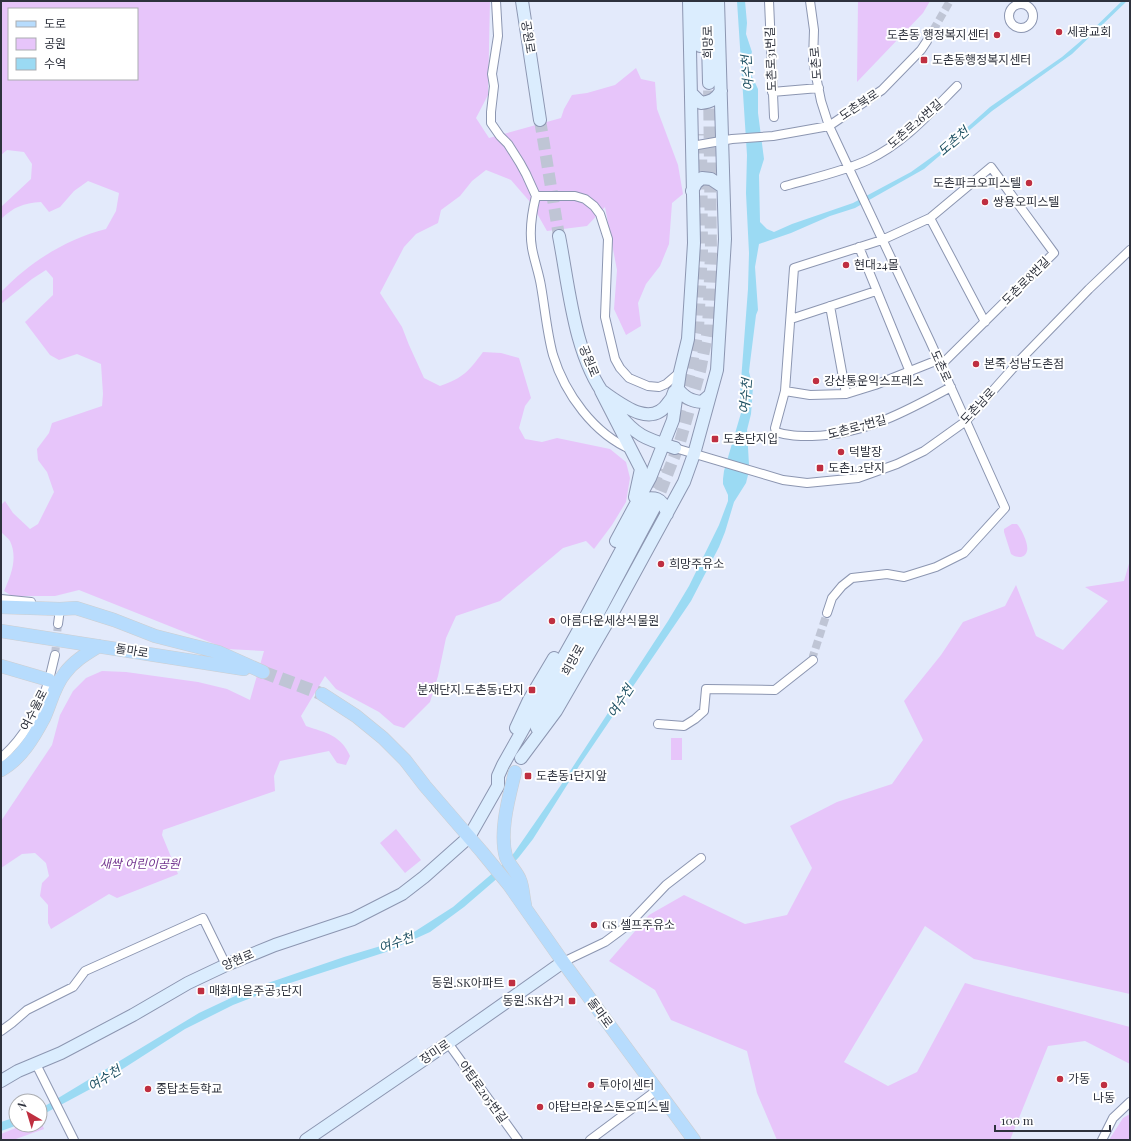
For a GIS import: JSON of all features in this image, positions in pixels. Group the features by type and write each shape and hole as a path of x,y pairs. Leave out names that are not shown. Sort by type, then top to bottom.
{"main road":[{"name":"공원로","path":"522,1 540,120"},
{"path":"601,391 625,407 641,414 656,414 664,410 673,396 688,339 694,243 689,1"},
{"name":"희망로","path":"699,1 705,82 707,1"},
{"path":"521,758 556,711 612,614 684,482 694,454 717,370 725,239 723,187 727,141 721,91 718,1"},
{"path":"691,93 701,103 716,99 721,91"},
{"path":"692,191 696,183 702,178 711,179 723,187"},
{"name":"공원로","path":"559,236 577,330 589,367 601,391 633,430 649,440 675,448"},
{"path":"646,504 650,478 673,420 680,372"},
{"path":"677,388 686,398 694,401 702,402 710,395"},
{"path":"503,765 512,736 529,700 568,636 631,511 641,469 601,391"},
{"path":"616,542 646,504 654,498 660,500 665,506 667,514"},
{"name":"희망로","path":"498,786 508,781 515,772 646,504"},
{"name":"희망로","path":"469,837 498,786 498,776 503,765 569,648 646,504"},
{"path":"1,607 60,609"},
{"name":"돌마로","path":"1,631 263,672 218,652 155,636 114,620 76,608 60,609"},
{"path":"1,770 26,748 43,718 55,689 64,673 78,659 98,646"},
{"path":"1,666 49,680"},
{"path":"322,694 356,716 383,738 405,760 425,786 469,837"},
{"path":"515,772 507,804 505,821 505,852 507,859 520,881 526,909"},
{"name":"돌마로","path":"469,837 509,885 563,962 694,1140"},
{"name":"양현로","path":"1,1081 61,1053 188,983 226,965 275,945 353,919 402,894 424,877 469,837"},
{"name":"장미로","path":"306,1140 563,962"}],"street":[{"path":"496,1 498,36 492,74 494,86 491,123 508,144 520,163 536,196 532,221 532,246 553,355 562,377 578,405 601,431 622,446 632,450"},
{"name":"도촌로31번길","path":"769,1 774,117"},
{"name":"도촌로","path":"810,1 814,30 813,61 821,101 829,126 951,387 1005,508 964,553 936,567 904,577 888,574 852,578 842,586 832,598 827,613"},
{"path":"1006,1 1012,8"},
{"name":"도촌북로","path":"727,141 773,136 829,126 882,90 922,50 926,41"},
{"name":"도촌로26번길","path":"848,167 885,151 909,133 957,86"},
{"path":"772,92 819,88"},
{"path":"692,146 727,141"},
{"path":"785,186 848,167"},
{"name":"도촌로8번길","path":"882,240 930,218 991,167 1054,253 985,322 939,363"},
{"path":"536,196 575,196 585,199 594,206 600,214 608,239 605,317 615,359 620,368 629,378 648,386 659,386 666,384 680,372"},
{"path":"930,218 985,322"},
{"name":"도촌로7번길","path":"882,240 794,268 785,391 775,428 776,432 794,436 832,436 897,416 951,387"},
{"path":"859,248 910,372"},
{"name":"도촌남로","path":"694,454 783,480 806,483 858,478 878,472 924,451 966,421 1021,359 1089,289 1130,250"},
{"path":"791,319 876,291"},
{"path":"830,306 846,394"},
{"path":"785,391 810,395 846,394 939,363"},
{"path":"675,448 694,454"},
{"path":"1,599 33,603 60,609 58,624"},
{"name":"여수울로","path":"1,758 15,744 39,704 49,680 55,655"},
{"path":"658,724 684,726 695,719 704,711 706,689 775,690 813,660"},
{"path":"563,962 605,942 628,925 666,885 701,858"},
{"path":"1,1031 27,1010 73,987 85,971 203,918 226,965"},
{"name":"야탑로205번길","path":"448,1043 518,1140"},
{"path":"36,1064 62,1113 74,1140"},
{"path":"590,1140 657,1090"},
{"path":"1102,1140 1113,1118 1130,1102"}],"green space":[{"name":"새싹 어린이공원","path":"1,1 490,1 488,95 476,118 489,138 561,118 572,95 587,93 615,85 636,68 641,79 655,82 657,109 678,165 683,194 672,203 669,244 660,266 646,284 638,303 641,326 626,335 614,309 617,270 605,207 587,226 547,231 531,203 511,180 486,170 472,181 460,196 441,210 438,223 416,234 404,247 380,293 402,327 424,378 440,386 448,383 465,373 483,352 501,353 519,358 531,398 525,406 519,428 525,439 542,442 557,438 610,449 626,462 630,478 626,502 612,525 594,549 586,541 563,548 500,601 456,616 446,638 438,676 430,702 404,728 394,725 379,712 336,689 325,676 301,716 306,726 326,733 342,743 350,756 346,765 337,763 329,751 280,761 274,776 275,791 163,830 162,835 178,874 117,898 109,894 51,929 48,923 48,905 40,896 42,883 49,876 46,863 35,853 22,854 1,868 1,821 52,745 60,715 73,691 86,678 102,671 126,672 198,682 227,689 250,700 264,651 227,649 79,590 55,596 12,596 4,591 13,566 13,554 10,541 1,532 1,505 5,501 13,513 30,529 38,524 54,492 47,472 38,460 37,449 49,433 52,423 102,406 103,394 101,364 77,354 59,360 50,355 25,322 53,295 53,278 46,270 32,279 1,304 1,292 24,271 49,253 63,245 91,233 106,229 116,211 119,193 88,181 74,191 60,207 49,212 41,202 19,206 10,211 1,219 1,207 31,179 32,164 24,152 7,150 1,155"},
{"path":"858,1 930,1 923,13 857,82"},
{"path":"1012,524 1017,524 1026,540 1027,551 1022,557 1011,554 1004,532 1004,529"},
{"path":"1130,560 1130,994 974,959 925,926 844,1062 888,1086 917,1072 965,983 1130,1027 1130,1064 1085,1041 1048,1046 1010,1140 777,1140 757,1093 747,1051 671,1020 655,990 609,961 649,915 684,895 745,924 787,915 812,868 790,826 837,802 892,784 923,740 904,701 941,655 963,622 1005,606 1016,585 1036,636 1063,650 1108,601 1085,587 1124,581"},
{"path":"671,738 682,738 682,760 671,760"},
{"path":"396,829 421,860 405,873 380,843"},
{"path":"1130,1114 1130,1139 1109,1140 1123,1118"},
{"path":"8,1131 8,1133 33,1133 13,1140 1,1140 1,1134"}],"water":[{"path":"737,1 745,1 747,23 746,34 752,52 748,63 748,68 758,89 758,113 764,159 759,175 760,222 767,229 774,232 792,224 853,203 911,172 943,149 990,107 1062,57 1082,40 1122,1 1127,1 1072,54 992,111 924,169 855,208 830,216 791,233 759,244 755,267 758,310 756,315 749,372 753,387 751,414 747,430 749,465 746,483 734,502 719,547 691,601 579,766 533,839 507,870 464,907 430,932 386,952 287,984 233,1005 185,1029 96,1086 48,1112 48,1104 199,1013 250,989 384,945 414,932 453,907 514,853 561,785 668,621 689,586 719,525 728,501 728,495 723,484 723,479 741,413 740,394 748,289 749,253 746,193 747,155"},
{"path":"8,1120 8,1129 1,1131 1,1122"}],"tunnel":[{"path":"927,41 950,1"},
{"path":"654,508 680,442 700,371 708,330 711,252 709,83"},
{"path":"540,120 559,236"},
{"path":"677,421 691,369 698,329 702,251 701,134"},
{"path":"646,504 660,468"},
{"path":"813,660 827,613"},
{"path":"55,655 58,624"},
{"path":"263,672 322,694"}],"place":[{"name":"세광교회","path":"1059,32"},
{"name":"도촌동 행정복지센터","path":"997,35"},
{"name":"도촌동행정복지센터","path":"924,60"},
{"name":"도촌파크오피스텔","path":"1029,183"},
{"name":"쌍용오피스텔","path":"985,202"},
{"name":"현대24몰","path":"846,265"},
{"name":"본죽 성남도촌점","path":"976,364"},
{"name":"강산통운익스프레스","path":"816,381"},
{"name":"도촌단지입","path":"715,439"},
{"name":"덕발장","path":"841,452"},
{"name":"도촌1.2단지","path":"820,468"},
{"name":"희망주유소","path":"661,564"},
{"name":"아름다운세상식물원","path":"552,621"},
{"name":"분재단지.도촌동1단지","path":"532,690"},
{"name":"도촌동1단지앞","path":"528,776"},
{"name":"GS 셀프주유소","path":"594,925"},
{"name":"동원.SK아파트","path":"512,983"},
{"name":"매화마을주공3단지","path":"201,991"},
{"name":"동원.SK삼거","path":"572,1001"},
{"name":"가동","path":"1060,1079"},
{"name":"투아이센터","path":"591,1085"},
{"name":"나동","path":"1104,1085"},
{"name":"중탑초등학교","path":"148,1089"},
{"name":"야탑브라운스톤오피스텔","path":"540,1107"}],"water label":[{"name":"여수천","path":"747,73"},
{"name":"도촌천","path":"953,141"},
{"name":"여수천","path":"745,396"},
{"name":"여수천","path":"620,701"},
{"name":"여수천","path":"396,942"},
{"name":"여수천","path":"104,1078"}]}
